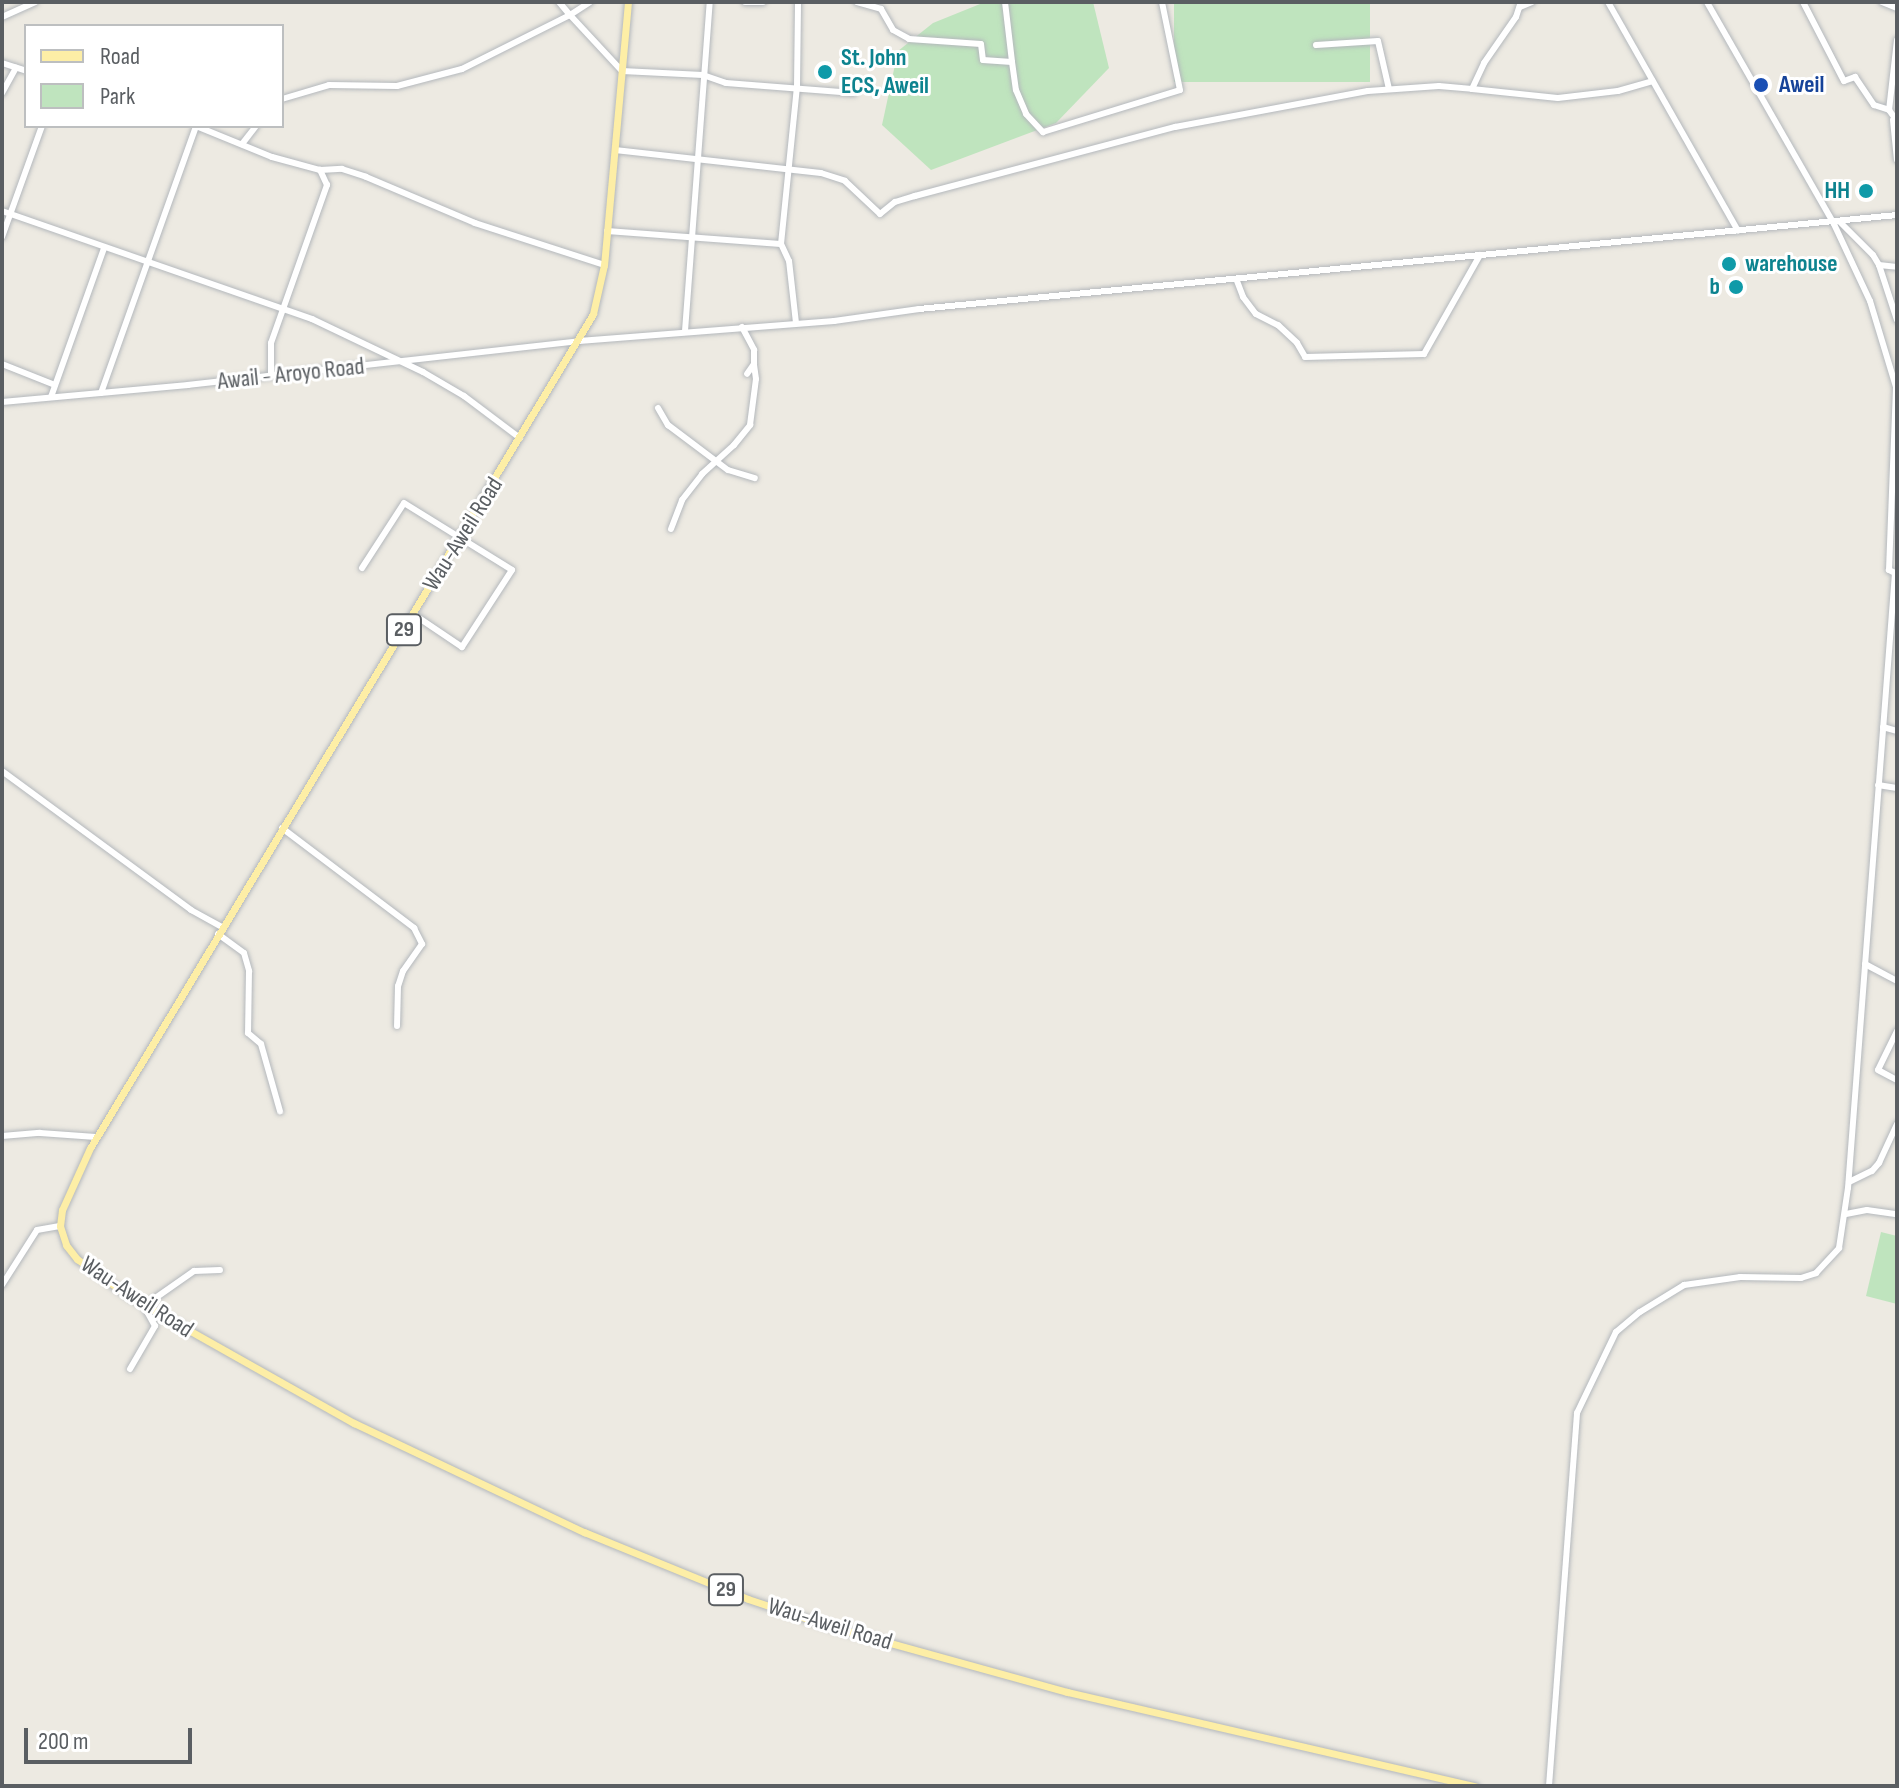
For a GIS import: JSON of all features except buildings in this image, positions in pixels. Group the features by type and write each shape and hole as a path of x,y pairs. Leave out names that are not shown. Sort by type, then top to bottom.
{"main road":[{"name":"Wau-Aweil Road","path":"628,2 604,265 593,314 96,1137 69,1191 60,1226 70,1252 144,1306 288,1388 424,1459 584,1532 748,1599 829,1626 1067,1692 1475,1786"}],"street":[{"path":"2,17 35,2"},
{"path":"559,2 622,71 703,75 726,83 854,93"},
{"path":"284,98 329,85 397,86 462,69 590,2"},
{"path":"685,331 710,2"},
{"path":"745,2 763,2"},
{"path":"796,323 789,261 781,244 797,87 798,2"},
{"path":"857,2 881,9 893,30 909,39 981,44 983,60 1012,62"},
{"path":"1005,2 1016,90 1026,114 1043,132 1180,90 1162,2"},
{"path":"1472,89 1484,63 1521,5 1532,2"},
{"path":"1608,2 1738,231"},
{"path":"1549,1786 1577,1413 1616,1332 1640,1312 1684,1285 1740,1277 1801,1278 1816,1273 1838,1252 1849,1182 1896,573 1889,570 1896,429 1894,366 1838,224 1707,2"},
{"path":"1803,2 1844,81 1855,77 1874,105 1889,110"},
{"path":"1882,2 1897,8"},
{"path":"1897,40 1896,76 1889,110 1895,121 1897,160"},
{"path":"1316,45 1378,41 1389,89"},
{"path":"2,63 24,70"},
{"path":"2,93 16,68"},
{"path":"615,150 697,161 789,168 845,181 880,214 895,202 915,196 1175,127 1389,89 1472,89 1558,98 1618,91 1653,81"},
{"path":"2,237 41,128"},
{"path":"101,393 195,128"},
{"path":"201,128 272,157 320,170 342,169 366,177 475,223 604,265"},
{"path":"242,144 254,128"},
{"path":"271,375 271,343 327,185 320,170"},
{"path":"2,211 283,309 404,362 464,396 520,438"},
{"name":"Awail - Aroyo Road","path":"2,402 404,362 579,341 1838,224 1897,215"},
{"path":"1838,224 1873,255 1897,320"},
{"path":"607,231 781,244"},
{"path":"51,397 104,248"},
{"path":"1237,281 1243,297 1256,314 1278,325 1297,343 1305,357 1424,354 1480,255"},
{"path":"1879,265 1897,267"},
{"path":"671,529 682,500 750,425 756,379 754,350 742,327"},
{"path":"2,364 55,385"},
{"path":"747,374 754,364"},
{"path":"658,408 668,425 735,475 755,478"},
{"path":"362,568 404,503 512,570 462,647 413,614"},
{"path":"1883,727 1897,731"},
{"path":"2,771 220,930 244,953 249,971 248,1033 261,1044 280,1111"},
{"path":"1878,785 1897,788"},
{"path":"282,828 414,928 422,944 403,971 398,986 397,1026"},
{"path":"1865,964 1897,981"},
{"path":"1897,1031 1878,1070 1897,1080"},
{"path":"1849,1182 1872,1171 1879,1163 1897,1124"},
{"path":"2,1136 40,1133 96,1137"},
{"path":"1846,1214 1867,1210 1897,1214"},
{"path":"2,1285 37,1230 60,1226"},
{"path":"130,1369 155,1326 144,1306 175,1281 194,1271 220,1270"}],"green space":[{"path":"985,2 1093,2 1109,68 1056,123 931,170 882,125 898,51 933,23"},
{"path":"1174,2 1370,2 1370,82 1174,82"},
{"path":"1881,1232 1897,1236 1897,1304 1866,1296"}],"place":[{"name":"St. John ECS, Aweil","path":"825,72"},
{"name":"Aweil","path":"1761,85"},
{"name":"HH","path":"1866,191"},
{"name":"warehouse","path":"1729,264"},
{"name":"b","path":"1736,287"}]}
